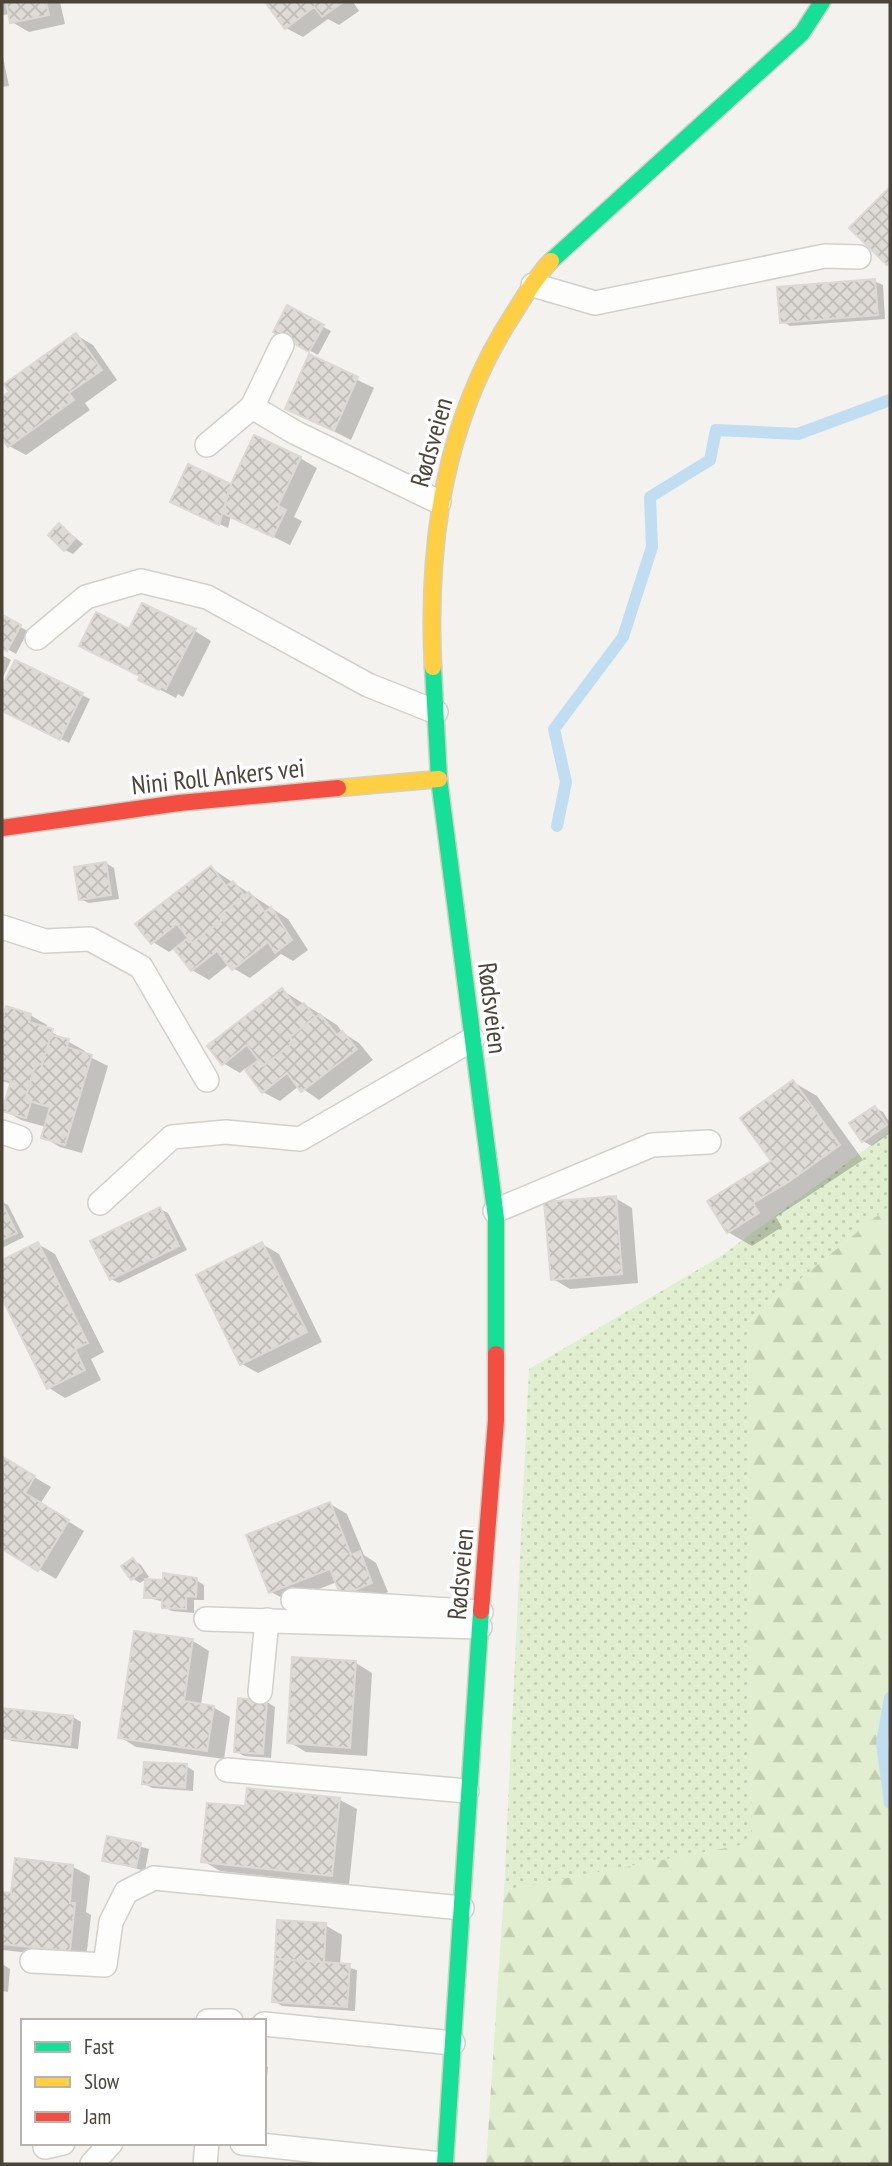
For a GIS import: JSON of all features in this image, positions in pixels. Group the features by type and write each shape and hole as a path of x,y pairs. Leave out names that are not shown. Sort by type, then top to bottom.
{"main road":[{"name":"Rødsveien","path":"443,2164 462,1908 467,1791 496,1420 495,1211 439,779 432,642 439,502 463,412 497,339 543,269 634,183 802,33 822,2"},
{"name":"Nini Roll Ankers vei","path":"2,828 179,803 439,779"}],"lane":[{"path":"533,285 595,303 825,256 859,257"},
{"path":"207,445 252,408 282,345"},
{"path":"252,408 296,433 439,502"},
{"path":"37,638 86,597 141,581 207,597 368,685 436,712"},
{"path":"4,935 45,942 90,939 141,967 207,1080"},
{"path":"100,1203 172,1137 226,1132 300,1139 472,1039"},
{"path":"495,1211 652,1145 709,1142"},
{"path":"293,1600 481,1620"},
{"path":"206,1619 481,1620"},
{"path":"260,1692 267,1620"},
{"path":"227,1770 467,1791"},
{"path":"32,1961 106,1965 111,1922 126,1892 155,1878 462,1908"},
{"path":"266,2024 453,2043"},
{"path":"92,2164 109,2145"},
{"path":"205,2164 207,2145"},
{"path":"248,2145 276,2155 443,2164"}],"green space":[{"path":"890,1131 890,1205 747,1323 752,1843 504,1890 529,1369 721,1256"},
{"path":"890,1205 890,2164 486,2164 504,1890 752,1843 747,1323"}],"building":[{"path":"6,2 46,2 49,15 10,23"},
{"path":"265,2 343,2 322,17 314,7 285,29"},
{"path":"890,187 890,262 887,265 849,228"},
{"path":"875,279 878,315 780,323 777,287"},
{"path":"287,305 324,325 309,352 273,332"},
{"path":"76,333 102,370 69,393 74,400 8,447 2,438 2,397 9,392 4,384"},
{"path":"309,354 358,377 334,431 285,409"},
{"path":"254,435 301,457 278,506 286,510 273,537 224,514 228,490"},
{"path":"188,464 231,484 219,525 170,502"},
{"path":"59,523 75,539 64,551 48,535"},
{"path":"142,603 196,629 166,689 161,686 159,690 138,680 140,676 79,646 96,612 129,629"},
{"path":"2,615 21,625 7,651 2,648"},
{"path":"15,660 83,693 60,740 2,711 2,687"},
{"path":"106,862 111,895 79,900 74,867"},
{"path":"211,866 226,886 233,881 245,896 219,916 222,920 192,943 177,924 151,944 135,924"},
{"path":"249,892 265,912 271,907 292,940 275,953 268,942 232,970 217,951 191,971 174,949 188,938 192,943 222,920 219,916"},
{"path":"282,988 297,1008 304,1003 315,1017 290,1037 293,1043 263,1066 247,1045 222,1065 207,1046"},
{"path":"6,1006 31,1014 29,1022 53,1029 42,1065 36,1063 25,1100 31,1102 26,1118 2,1111 11,1081 2,1078 2,1021"},
{"path":"320,1014 337,1035 342,1031 357,1049 301,1092 287,1073 262,1093 245,1070 259,1060 263,1066 293,1043 290,1037"},
{"path":"51,1035 69,1039 67,1047 92,1055 65,1145 41,1138 50,1107 25,1100 36,1063 42,1065"},
{"path":"793,1080 840,1145 787,1183 753,1203 759,1213 727,1233 707,1201 771,1161 740,1118"},
{"path":"875,1106 887,1125 862,1142 849,1123"},
{"path":"616,1196 622,1274 551,1280 544,1202"},
{"path":"2,1203 17,1233 2,1240"},
{"path":"160,1207 179,1246 110,1280 90,1241"},
{"path":"38,1242 88,1343 75,1349 85,1370 47,1389 2,1298 2,1260"},
{"path":"262,1242 307,1332 240,1365 196,1275"},
{"path":"3,1457 35,1476 25,1493 69,1520 38,1571 2,1549"},
{"path":"330,1502 351,1555 360,1551 372,1583 341,1596 330,1569 269,1593 246,1535"},
{"path":"133,1558 142,1572 131,1580 121,1566"},
{"path":"163,1573 197,1578 196,1597 186,1596 186,1609 162,1608 162,1598 144,1598 145,1579 163,1580"},
{"path":"134,1631 193,1639 184,1701 214,1706 207,1751 118,1738"},
{"path":"292,1657 356,1661 350,1748 287,1743"},
{"path":"238,1698 267,1701 263,1754 234,1752"},
{"path":"2,1708 73,1716 70,1745 2,1738"},
{"path":"144,1762 187,1764 185,1788 142,1784"},
{"path":"247,1788 340,1798 332,1876 201,1862 207,1803 245,1806"},
{"path":"107,1836 141,1843 136,1867 102,1861"},
{"path":"15,1858 73,1865 70,1903 75,1903 70,1951 2,1944 2,1903 9,1901 2,1901 2,1892 11,1893"},
{"path":"277,1920 326,1923 324,1962 275,1959"},
{"path":"275,1959 350,1964 347,2007 272,2002"}],"waterway":[{"path":"557,826 566,782 554,729 623,637 652,547 650,497 710,460 716,430 798,434 890,400"},
{"path":"890,1698 882,1743 890,1803"}],"traffic: fast":[{"path":"551,261 802,33 822,2"},
{"path":"433,667 439,779 496,1218 496,1354"},
{"path":"445,2164 481,1611"}],"traffic: slow":[{"path":"433,667 433,574 445,483 456,439 490,354 531,286 551,261"},
{"path":"338,788 439,779"}],"traffic: jam":[{"path":"2,828 179,803 338,788"},
{"path":"481,1611 496,1420 496,1354"}]}
